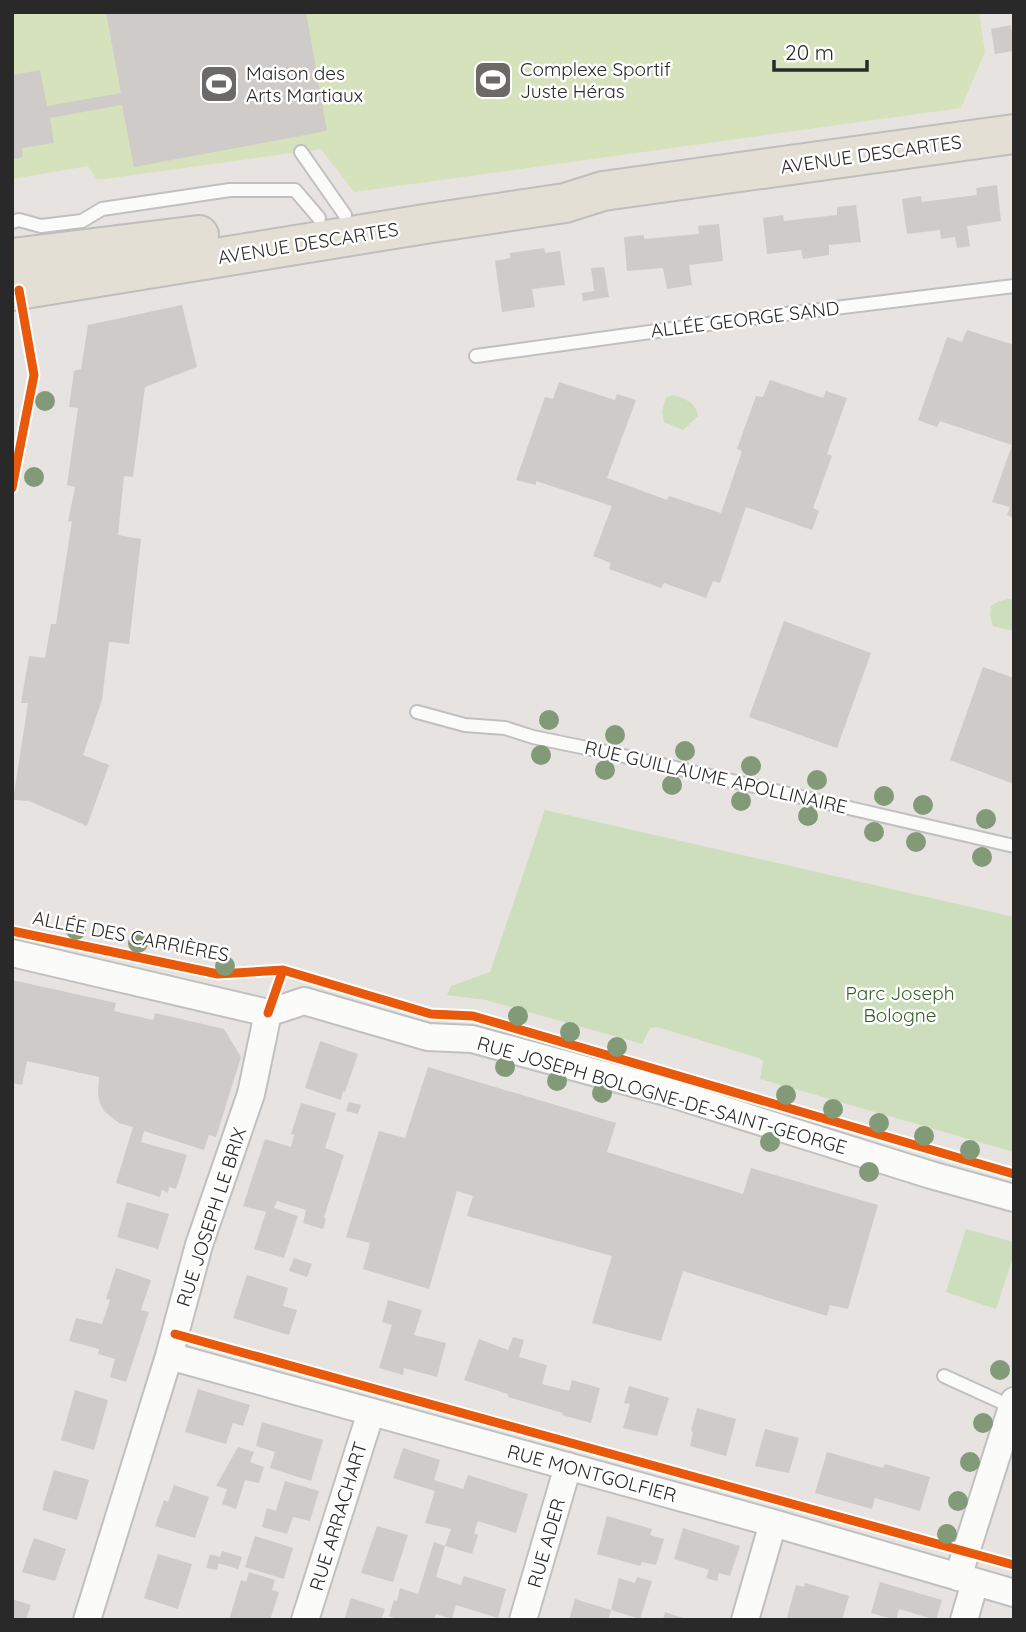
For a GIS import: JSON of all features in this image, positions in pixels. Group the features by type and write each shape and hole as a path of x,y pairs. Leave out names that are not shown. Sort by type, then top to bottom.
{"main road":[{"name":"AVENUE DESCARTES","path":"12,291 565,203 603,191 1014,134"},
{"name":"AVENUE DESCARTES","path":"12,258 562,187 603,191"}],"street":[{"name":"ALLÉE DES CARRIÈRES","path":"12,953 268,1013"},
{"name":"RUE JOSEPH BOLOGNE-DE-SAINT-GEORGE","path":"268,1013 304,1001 428,1037 472,1039 666,1092 931,1175 1014,1198"},
{"name":"RUE JOSEPH LE BRIX","path":"87,1620 169,1356 199,1245 251,1094 268,1013"},
{"name":"RUE MONTGOLFIER","path":"169,1356 773,1523 1014,1593"},
{"path":"964,1620 966,1580 1013,1404"},
{"name":"RUE ARRACHART","path":"305,1620 371,1412"},
{"name":"RUE ADER","path":"523,1620 568,1466"},
{"path":"745,1620 773,1523"}],"lane":[{"path":"301,152 332,216"},
{"path":"12,222 19,220 41,226 82,221 102,209 230,190 295,190 332,216"},
{"name":"ALLÉE GEORGE SAND","path":"476,356 1014,286"},
{"name":"RUE GUILLAUME APOLLINAIRE","path":"417,712 465,725 505,728 533,737 1014,846"},
{"path":"944,1377 1013,1404"}],"green space":[{"name":"Complexe Sportif Juste Héras","path":"12,12 979,12 985,52 961,108 354,192 321,149 97,180 88,166 12,179"},
{"path":"673,395 689,402 697,411 698,416 683,430 664,422 662,411 666,398"},
{"path":"1008,599 1014,600 1014,631 993,626 990,615 991,606"},
{"name":"Parc Joseph Bologne","path":"545,810 1014,917 1014,1152 760,1079 763,1061 759,1058 657,1027 650,1028 642,1044 486,1000 447,995 451,986 490,972"},
{"path":"966,1229 1014,1242 1014,1254 996,1309 946,1292"}],"building":[{"name":"Maison des Arts Martiaux","path":"106,12 306,12 327,131 134,167 122,105 50,118 54,143 22,148 23,157 12,160 12,75 40,70 47,106 121,93"},
{"path":"1011,25 1014,51 995,54 991,29"},
{"path":"997,185 1001,221 967,226 970,246 957,248 955,237 941,239 940,230 907,234 902,199 921,196 922,202 977,195 976,188"},
{"path":"856,205 861,242 829,245 829,255 803,259 801,250 767,254 763,218 783,215 784,221 837,215 837,207"},
{"path":"719,224 723,261 689,265 692,285 667,289 663,268 627,271 624,237 644,235 644,239 699,234 698,226"},
{"path":"544,248 545,253 560,251 565,285 532,289 535,307 502,312 495,261 510,258 510,253"},
{"path":"604,267 609,297 583,301 582,293 594,291 591,268"},
{"path":"182,305 197,367 145,387 133,477 124,476 118,535 141,539 129,644 109,642 102,700 83,755 109,765 87,826 29,801 13,800 28,703 21,703 29,656 45,658 51,624 56,624 72,521 68,522 75,487 67,485 78,408 69,407 74,371 81,369 88,325"},
{"path":"967,330 1014,345 1014,518 1007,515 1010,507 992,502 1012,445 940,421 937,427 918,420 947,337 962,342"},
{"path":"770,380 823,398 826,391 847,398 827,454 832,456 813,508 819,511 812,530 746,507 720,583 713,581 706,598 664,583 661,588 609,569 611,563 593,556 612,506 536,481 536,485 516,480 545,397 553,399 559,382 615,400 617,394 636,400 607,478 667,500 669,496 721,513 742,451 737,449 756,396 763,397"},
{"path":"784,621 871,653 837,748 749,717"},
{"path":"983,667 1014,678 1014,784 950,760"},
{"path":"12,980 116,1003 114,1011 153,1020 155,1013 224,1029 241,1057 216,1137 209,1135 204,1150 144,1131 141,1142 187,1155 176,1189 169,1187 168,1193 162,1190 160,1197 116,1183 133,1127 119,1123 104,1111 98,1094 99,1077 27,1061 22,1085 12,1083"},
{"path":"320,1041 358,1054 341,1100 305,1088"},
{"path":"428,1067 616,1123 607,1152 743,1194 751,1168 878,1205 848,1309 830,1305 827,1316 683,1271 661,1341 592,1323 612,1256 467,1216 473,1196 457,1191 429,1289 363,1269 370,1243 346,1237 379,1131 405,1138"},
{"path":"349,1102 361,1105 358,1114 346,1111"},
{"path":"301,1103 336,1113 325,1148 344,1155 324,1217 326,1219 323,1229 303,1223 306,1210 277,1201 274,1208 298,1216 284,1258 254,1249 266,1212 243,1206 265,1139 291,1147 294,1135 291,1134"},
{"path":"127,1202 169,1214 158,1249 117,1237"},
{"path":"294,1258 312,1264 307,1277 289,1271"},
{"path":"116,1268 151,1280 141,1310 149,1312 126,1382 110,1377 115,1359 98,1354 99,1349 69,1341 76,1318 102,1324 110,1300 106,1299"},
{"path":"247,1275 288,1288 283,1306 297,1310 289,1335 233,1318"},
{"path":"388,1300 422,1310 414,1335 446,1343 437,1377 404,1368 403,1375 379,1368 392,1325 382,1322"},
{"path":"513,1337 524,1340 519,1357 547,1365 542,1384 569,1391 572,1380 600,1388 591,1423 464,1380 479,1339 508,1350"},
{"path":"629,1386 669,1398 657,1436 623,1428 630,1404 624,1403"},
{"path":"198,1389 250,1405 243,1426 233,1423 226,1444 185,1432"},
{"path":"75,1390 108,1400 94,1450 61,1440"},
{"path":"697,1408 736,1419 726,1456 690,1446"},
{"path":"262,1422 323,1440 311,1481 270,1468 275,1452 256,1446"},
{"path":"765,1429 799,1438 789,1473 755,1466"},
{"path":"238,1447 254,1452 250,1462 264,1467 259,1483 245,1480 236,1509 222,1504 227,1489 216,1486"},
{"path":"403,1448 440,1460 434,1480 463,1489 468,1475 528,1494 516,1533 478,1521 474,1533 478,1535 472,1554 445,1546 451,1529 425,1523 435,1491 393,1478"},
{"path":"827,1452 883,1468 885,1464 930,1477 920,1511 875,1498 872,1509 815,1493"},
{"path":"54,1470 89,1480 77,1520 42,1510"},
{"path":"285,1481 319,1491 310,1521 293,1517 287,1534 262,1527 267,1508 276,1511"},
{"path":"174,1485 209,1497 195,1538 155,1526 164,1500 168,1502"},
{"path":"607,1516 652,1529 650,1535 664,1539 656,1565 642,1562 640,1566 597,1554"},
{"path":"377,1526 408,1535 393,1582 361,1573"},
{"path":"683,1528 740,1546 730,1576 719,1573 717,1581 706,1578 709,1570 674,1559"},
{"path":"255,1536 293,1548 284,1579 245,1567"},
{"path":"34,1538 66,1549 55,1581 22,1572"},
{"path":"434,1542 445,1546 436,1577 461,1585 464,1576 506,1589 498,1618 456,1605 452,1619 436,1614 434,1620 400,1620 389,1616 400,1588 418,1594"},
{"path":"222,1551 242,1557 238,1569 218,1563"},
{"path":"158,1554 192,1564 178,1609 144,1598"},
{"path":"210,1554 220,1557 217,1570 206,1568"},
{"path":"249,1572 275,1580 272,1590 279,1592 270,1620 229,1620 241,1580 246,1582"},
{"path":"637,1577 652,1581 640,1619 611,1610 619,1578 635,1583"},
{"path":"880,1582 942,1600 936,1620 899,1609 896,1620 871,1613"},
{"path":"805,1583 849,1596 842,1620 794,1620 787,1617 796,1585 804,1587"},
{"path":"351,1598 385,1609 381,1620 344,1620"},
{"path":"12,1599 31,1605 26,1620 12,1620"},
{"path":"575,1599 611,1610 608,1620 569,1620"},
{"path":"665,1612 686,1619 686,1620 663,1620"}],"cycle path":[{"path":"12,488 34,375 19,290"},
{"path":"12,931 218,974 283,970 268,1013"},
{"path":"283,970 431,1014 473,1016 1014,1174"},
{"path":"175,1334 1014,1565"}],"place":[{"name":"Complexe Sportif Juste Héras","path":"493,80"},
{"name":"Maison des Arts Martiaux","path":"219,84"}]}
